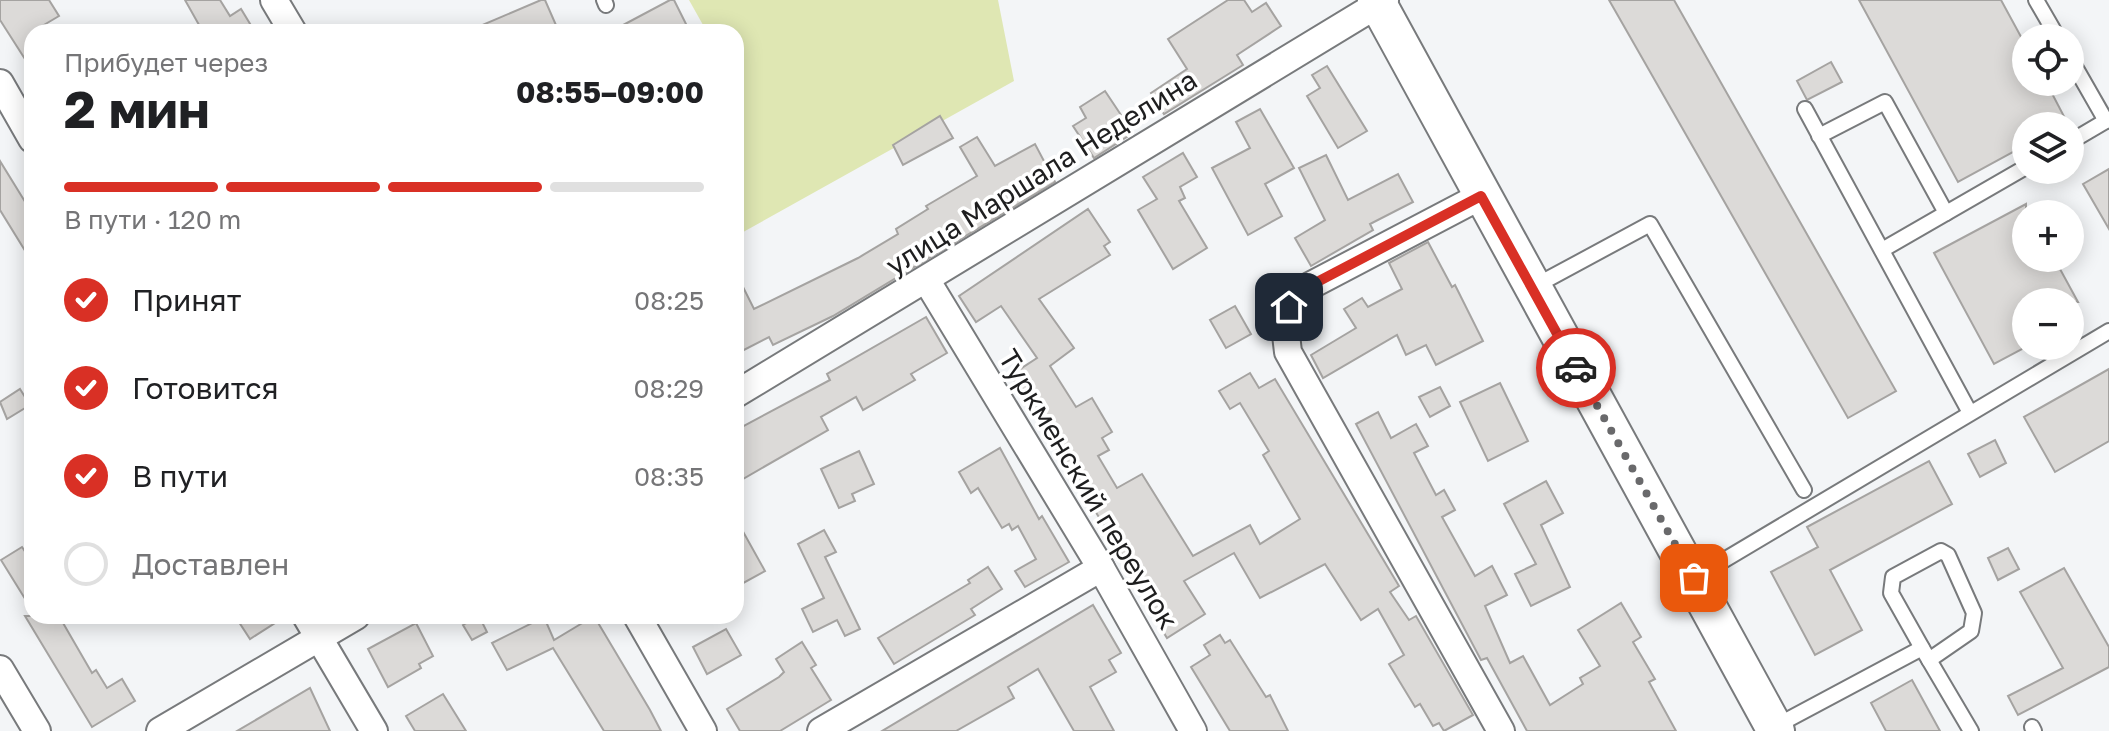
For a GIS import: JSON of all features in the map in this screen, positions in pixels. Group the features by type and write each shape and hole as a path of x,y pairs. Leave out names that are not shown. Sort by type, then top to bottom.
{"street":[{"path":"274,0 288,24"},
{"path":"1380,1 1481,196 1775,729"},
{"name":"улица Маршала Неделина","path":"744,389 927,281 1380,1"},
{"path":"0,83 24,125"},
{"path":"1481,196 1300,291 1289,307 1285,326 1288,352 1501,731"},
{"name":"Туркменский переулок","path":"927,281 1101,568 1193,731"},
{"path":"821,731 1101,568"},
{"path":"642,624 703,731"},
{"path":"160,731 313,627 374,731"},
{"path":"0,669 37,731"}],"lane":[{"path":"2036,0 2050,24"},
{"path":"2084,81 2108,120 2084,134"},
{"path":"1819,136 1885,102 1946,213"},
{"path":"1805,109 1969,411"},
{"path":"1882,250 2012,175"},
{"path":"1531,288 1650,224 1804,490"},
{"path":"1694,578 1969,411 2109,331"},
{"path":"1775,729 1926,654 1971,631 1974,613 1948,555 1941,551 1893,577 1891,593 1926,654 1971,731"}],"green space":[{"path":"689,0 998,0 1014,81 744,232 744,24 702,24"}],"building":[{"path":"0,0 49,0 59,16 46,24 24,24 24,58 0,20"},
{"path":"185,0 220,0 230,16 241,9 250,24 198,24"},
{"path":"545,0 556,24 485,24"},
{"path":"674,0 686,24 625,24"},
{"path":"1228,0 1244,0 1252,12 1266,3 1281,26 1237,55 1243,65 1164,114 1151,93 1187,69 1168,39"},
{"path":"1609,0 1674,0 1896,391 1848,418"},
{"path":"1859,0 2001,0 2014,24 2012,96 2053,96 2062,112 2012,112 2012,153 1958,182"},
{"path":"1831,62 1842,82 1807,100 1797,81"},
{"path":"1327,66 1367,131 1338,148 1307,96 1320,88 1312,75"},
{"path":"1105,91 1133,133 1094,158 1073,126 1086,118 1080,107"},
{"path":"1260,109 1294,168 1265,184 1282,216 1248,235 1212,168 1250,148 1236,122"},
{"path":"940,116 953,138 903,165 893,145"},
{"path":"977,137 995,166 1035,144 1055,182 833,316 773,345 769,337 744,350 744,289 754,309 858,258 898,234 896,229 928,209 926,206 977,176 960,147"},
{"path":"1183,153 1197,177 1180,187 1185,198 1179,201 1207,248 1173,269 1138,210 1157,199 1143,177"},
{"path":"1326,155 1348,200 1398,174 1413,202 1370,224 1373,230 1311,266 1295,238 1325,220 1299,168"},
{"path":"0,161 24,200 24,249 0,210"},
{"path":"2109,169 2109,229 2083,184"},
{"path":"1088,209 1110,242 1104,246 1110,255 1039,299 1074,348 1050,366 1076,407 1092,398 1112,432 1102,438 1109,450 1098,456 1117,488 1142,474 1193,556 1250,525 1260,544 1300,519 1263,455 1269,451 1240,403 1230,409 1219,391 1250,373 1259,388 1275,379 1399,586 1390,592 1409,620 1416,616 1473,715 1444,731 1439,723 1433,726 1420,704 1415,707 1389,664 1404,655 1378,609 1361,620 1325,564 1260,598 1234,553 1184,581 1205,614 1167,638 1147,605 1152,603 1011,375 1037,358 1001,306 976,322 959,296"},
{"path":"2012,211 2012,272 2062,272 2070,288 2012,288 2012,354 1994,364 1934,253"},
{"path":"1428,242 1452,287 1455,285 1483,341 1436,365 1426,345 1406,355 1397,335 1323,378 1311,355 1356,328 1344,309 1362,298 1368,307 1402,289 1389,263"},
{"path":"1235,306 1251,334 1226,348 1210,320"},
{"path":"926,317 947,353 911,374 915,380 863,410 856,397 821,417 828,430 744,478 744,426 830,380 827,374"},
{"path":"2109,369 2109,441 2055,472 2024,417"},
{"path":"1500,383 1528,441 1488,461 1460,402"},
{"path":"1440,387 1450,406 1430,417 1419,397"},
{"path":"20,389 24,395 24,409 7,419 0,402"},
{"path":"1378,412 1391,438 1416,424 1428,446 1414,453 1436,495 1444,490 1455,510 1442,517 1475,576 1492,566 1507,595 1485,606 1510,663 1523,656 1550,705 1583,684 1580,678 1600,666 1578,630 1621,603 1641,637 1633,642 1655,679 1649,682 1676,731 1527,731 1487,658 1481,660 1356,424"},
{"path":"1995,440 2006,463 1980,477 1968,454"},
{"path":"1000,448 1039,519 1042,516 1069,562 1025,587 1015,571 1036,559 1018,526 1012,530 1009,524 1002,528 978,488 971,493 959,472"},
{"path":"859,451 874,484 852,494 855,501 839,508 821,469"},
{"path":"1929,461 1952,504 1830,570 1862,630 1815,655 1771,572 1818,547 1807,527"},
{"path":"1546,481 1563,513 1541,525 1570,587 1531,606 1515,574 1536,564 1504,504"},
{"path":"824,530 836,552 825,557 860,629 845,636 837,620 813,632 802,609 824,598 798,544"},
{"path":"744,533 765,571 744,583"},
{"path":"22,547 24,550 24,597 1,560"},
{"path":"2008,548 2019,569 1998,580 1988,558"},
{"path":"988,567 1002,589 971,609 975,615 894,664 878,638 970,583 968,580"},
{"path":"2064,568 2109,647 2109,667 2018,715 2008,696 2063,668 2020,592"},
{"path":"1093,605 1121,653 1109,660 1116,672 1090,687 1114,731 1074,731 1038,669 1008,687 1014,698 956,731 882,731"},
{"path":"30,624 64,624 92,673 96,670 107,688 122,679 135,701 92,727"},
{"path":"240,624 273,624 250,639"},
{"path":"417,624 433,656 419,664 421,668 388,687 368,649"},
{"path":"483,624 487,632 472,640 463,625"},
{"path":"530,624 547,624 554,640 581,624 599,624 661,731 604,731 553,648 507,670 492,643"},
{"path":"726,629 741,655 707,674 693,647"},
{"path":"1220,635 1225,643 1230,640 1266,697 1270,695 1288,731 1230,731 1191,667 1210,655 1204,645"},
{"path":"802,642 816,665 811,668 831,700 780,731 740,731 727,709 779,677 784,672 776,659"},
{"path":"1912,680 1940,731 1886,731 1871,703"},
{"path":"310,688 330,731 237,731"},
{"path":"443,694 466,731 415,731 406,716"}],"way so far":[{"path":"1576,368 1694,578"}],"route":[{"path":"1289,307 1300,291 1481,196 1576,368"}]}
